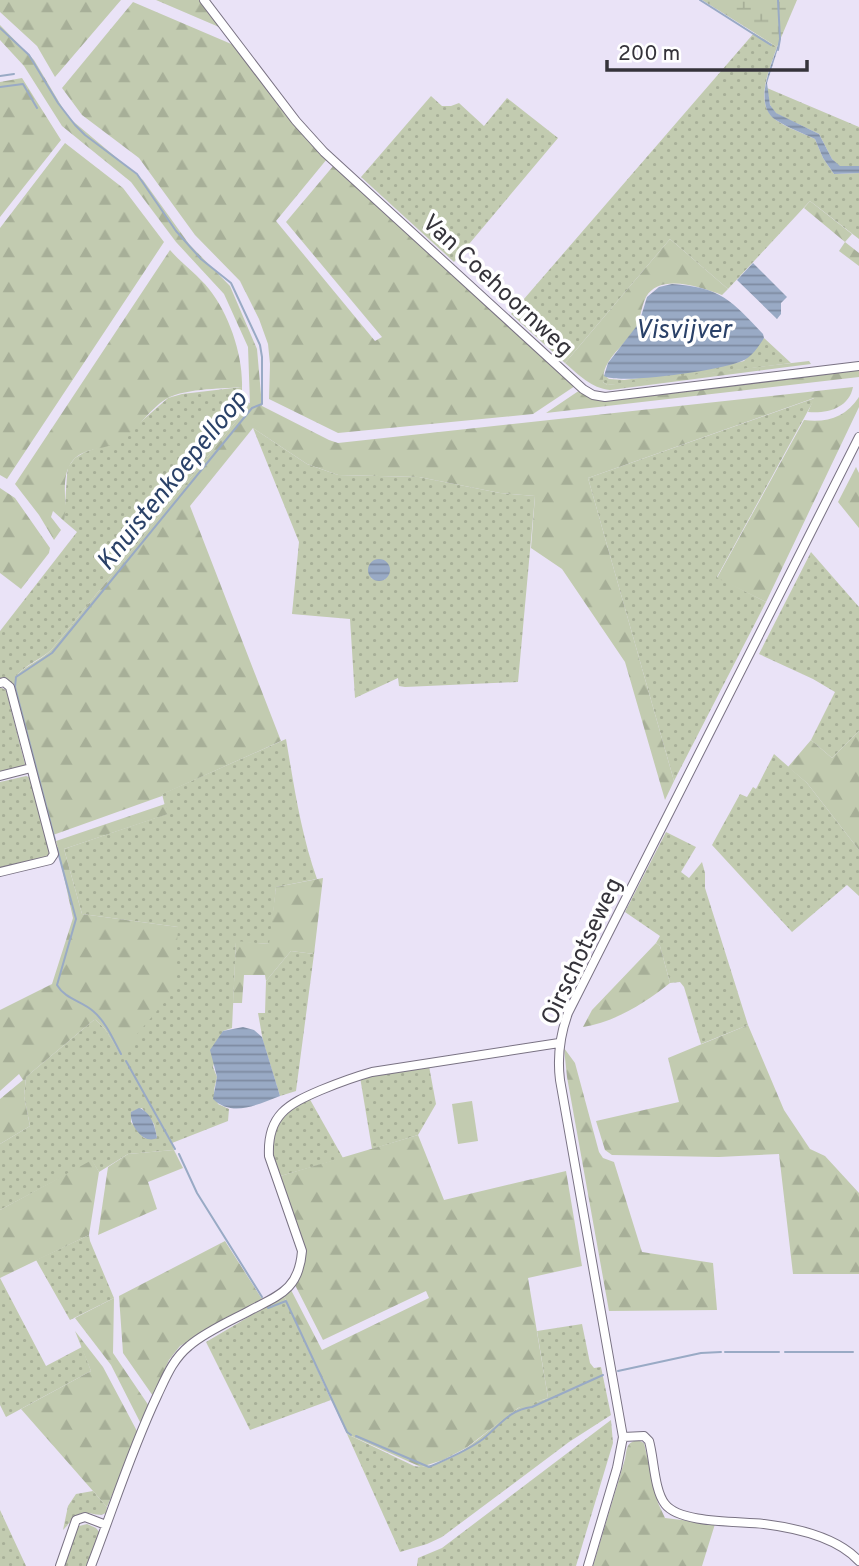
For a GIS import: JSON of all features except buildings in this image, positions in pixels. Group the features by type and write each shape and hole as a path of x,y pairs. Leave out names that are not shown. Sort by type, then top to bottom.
{"street":[{"name":"Van Coehoornweg","path":"204,0 296,121 324,152 583,389 593,395 606,397 859,366"},
{"name":"Oirschotseweg","path":"587,1566 617,1468 623,1437 560,1080 559,1043 568,1013 859,437"},
{"path":"0,684 8,684 10,687 54,853 53,858 0,872"},
{"path":"0,776 31,768"},
{"path":"90,1566 142,1427 171,1366 190,1345 275,1299 288,1289 296,1278 302,1251 269,1156 268,1141 281,1112 295,1101 351,1077 559,1043"},
{"path":"623,1437 644,1436 649,1441 660,1495 666,1506 677,1513 694,1518 766,1525 801,1532 845,1549 859,1561"},
{"path":"60,1566 76,1520 85,1517 106,1525"}],"green space":[{"path":"0,0 121,0 55,77 37,46 0,12"},
{"path":"156,0 200,0 221,28 219,27"},
{"path":"702,0 797,0 777,47"},
{"path":"133,2 236,46 327,159 276,221 375,341 382,337 286,222 334,165 575,386 533,414 338,433 269,399 268,344 240,281 195,235 139,158 82,115 62,88"},
{"path":"0,25 34,60 68,117 143,180 189,244 230,286 257,349 262,406 329,440 338,443 853,387 847,400 830,411 808,412 814,398 588,478 674,781 665,800 625,662 562,569 531,548 535,496 500,493 419,477 338,475 307,464 253,428 190,506 281,741 162,796 53,835 12,682 20,672 52,649 250,404 248,347 224,294 176,242 131,182 62,126 24,66 0,40"},
{"path":"754,33 777,47 765,85 765,105 769,113 780,123 815,139 834,174 859,173 859,239 810,201 728,289 670,239 565,363 511,314"},
{"path":"22,78 61,140 0,217 0,82"},
{"path":"767,88 859,127 859,166 839,166 832,159 819,134 775,113 770,105"},
{"path":"431,96 442,106 459,103 484,126 507,98 558,138 454,262 361,177"},
{"path":"65,143 123,188 164,242 7,479 0,475 0,228"},
{"path":"810,201 852,234 845,242 804,208"},
{"path":"670,239 728,289 722,295 682,284 661,285 653,289 646,297 633,333 609,361 603,382 607,385 809,361 811,364 610,390 591,384 565,363"},
{"path":"845,242 859,253 859,266 839,251"},
{"path":"170,250 205,284 223,310 237,349 242,387 201,390 171,397 157,406 121,440 75,458 66,476 64,521 53,511 51,517 61,530 54,540 15,484"},
{"path":"764,338 791,363 631,383 607,385 603,382 603,374 609,379 624,380 714,368 744,361"},
{"path":"859,367 859,377 546,413 580,390 587,395"},
{"path":"242,387 242,395 250,404 52,649 19,673 12,685 0,680 0,631 77,532 64,521 68,467 75,458 120,440 168,398"},
{"path":"859,397 859,407 766,602 717,578 804,420 835,417 854,404"},
{"path":"815,398 717,577 766,602 674,781 588,478"},
{"path":"253,428 307,464 338,475 419,477 500,493 535,496 518,682 405,687 399,686 398,678 355,698 350,619 292,614 299,542","holes":["377,560 383,561 389,568 389,574 384,580 372,579 369,572"]},
{"path":"856,467 859,473 859,528 838,502"},
{"path":"0,488 15,498 50,548 21,589 0,573"},
{"path":"811,552 859,607 859,731 832,758 811,740 835,692 759,654"},
{"path":"0,687 6,690 26,768 0,774"},
{"path":"859,731 859,850 807,783 788,767 811,740 832,758"},
{"path":"286,739 302,827 317,879 276,887 270,944 236,942 232,1028 223,1031 213,1067 217,1077 214,1090 218,1104 229,1109 228,1121 172,1143 174,1150 128,1154 99,1172 92,1161 0,1210 0,1144 30,1126 24,1096 26,1077 95,1019 105,1029 120,1053 178,927 82,914 64,849 167,814 162,794","holes":["142,1108 154,1124 157,1138 144,1138 131,1122 131,1112"]},
{"path":"774,754 807,783 859,850 859,896 847,885 792,932 712,845 740,794 747,797 753,787 756,789"},
{"path":"29,777 51,851 50,857 0,869 0,782"},
{"path":"165,804 168,814 64,849 82,914 178,927 174,991 120,1054 105,1029 95,1019 26,1077 24,1096 30,1126 0,1144 0,1099 23,1080 19,1074 0,1091 0,1010 52,984 73,918 56,841"},
{"path":"666,832 696,847 681,872 689,878 702,862 705,888 748,1025 701,1044 684,987 680,982 670,983 660,946 656,943 660,936 625,912"},
{"path":"323,878 314,954 291,951 266,981 265,975 244,975 242,1003 233,1003 236,941 269,944 276,887"},
{"path":"656,943 660,946 670,983 629,1011 607,1021 583,1027 592,1010"},
{"path":"291,951 314,954 296,1091 280,1096 263,1041 258,1013 265,1013 266,981"},
{"path":"748,1025 784,1110 810,1149 825,1156 859,1193 859,1274 793,1274 779,1154 719,1157 612,1155 605,1150 596,1121 679,1102 668,1058"},
{"path":"564,1048 575,1063 599,1152 603,1158 614,1162 642,1252 713,1263 717,1310 609,1311"},
{"path":"429,1066 436,1104 418,1135 372,1149 360,1077"},
{"path":"308,1096 343,1158 277,1177 270,1143 282,1115"},
{"path":"472,1101 478,1141 458,1144 452,1104"},
{"path":"418,1135 444,1200 566,1171 582,1266 528,1278 548,1398 518,1408 466,1448 443,1460 421,1467 347,1434 284,1296 290,1288 322,1350 429,1298 426,1291 323,1340 294,1283 304,1260 277,1177"},
{"path":"174,1150 183,1168 148,1182 157,1209 98,1235 108,1167 128,1154"},
{"path":"92,1160 99,1172 89,1235 0,1278 0,1210"},
{"path":"89,1235 114,1298 70,1320 36,1260"},
{"path":"225,1241 262,1299 180,1346 169,1360 153,1396 123,1353 119,1296"},
{"path":"0,1278 46,1366 82,1347 91,1371 6,1417 0,1405"},
{"path":"284,1296 331,1400 250,1430 206,1342"},
{"path":"114,1298 113,1353 149,1406 141,1424 111,1365 75,1318"},
{"path":"582,1324 590,1363 594,1368 601,1367 611,1415 569,1442 442,1537 400,1552 347,1434 414,1466 442,1462 469,1446 517,1409 548,1398 537,1331"},
{"path":"75,1331 103,1367 138,1433 107,1507 21,1409 91,1371"},
{"path":"611,1420 613,1443 576,1566 417,1566 418,1558 442,1548"},
{"path":"638,1440 644,1443 658,1503 665,1518 715,1524 702,1566 593,1566 628,1447 631,1442"},
{"path":"93,1491 107,1507 106,1513 82,1513 63,1530 68,1506 76,1494"},
{"path":"0,1510 26,1566 0,1566"},
{"path":"87,1524 100,1533 89,1566 63,1566 75,1527"}],"water":[{"path":"780,39 767,83 770,105 776,113 819,134 832,159 840,166 859,166 859,173 834,174 815,139 781,123 769,113 765,104 766,81"},
{"path":"753,263 787,297 781,303 781,314 777,319 737,280"},
{"name":"Visvijver","path":"672,284 714,292 734,304 764,338 749,357 731,365 650,378 604,376 608,363 639,323 647,297 659,287"},
{"path":"379,559 387,562 390,570 387,578 379,581 371,578 368,570 371,562"},
{"path":"243,1027 254,1030 262,1037 280,1096 237,1109 221,1105 213,1099 217,1077 210,1050 223,1031"},
{"path":"139,1108 154,1124 157,1138 147,1139 138,1133 132,1123 131,1112"}],"waterway":[{"path":"700,0 771,45"},
{"path":"778,0 778,50"},
{"name":"Knuistenkoepelloop","path":"0,28 29,55 58,103 75,125 137,174 176,231 201,259 231,283 260,345 262,357 262,404 252,408 52,653 16,677 15,687 55,840"},
{"path":"0,76 14,74"},
{"path":"0,87 23,84 37,108"},
{"name":"Knuistenkoepelloop","path":"57,848 76,919 57,985 64,994 98,1015 121,1054"},
{"name":"Knuistenkoepelloop","path":"126,1061 175,1149"},
{"name":"Knuistenkoepelloop","path":"179,1154 197,1193 262,1297"},
{"name":"Knuistenkoepelloop","path":"268,1308 286,1301 347,1432 351,1435"},
{"name":"Knuistenkoepelloop","path":"618,1371 701,1353 721,1352"},
{"name":"Knuistenkoepelloop","path":"725,1352 779,1352"},
{"name":"Knuistenkoepelloop","path":"785,1352 853,1352"},
{"name":"Knuistenkoepelloop","path":"356,1436 429,1467 477,1443 517,1411 532,1407 603,1375"}]}
